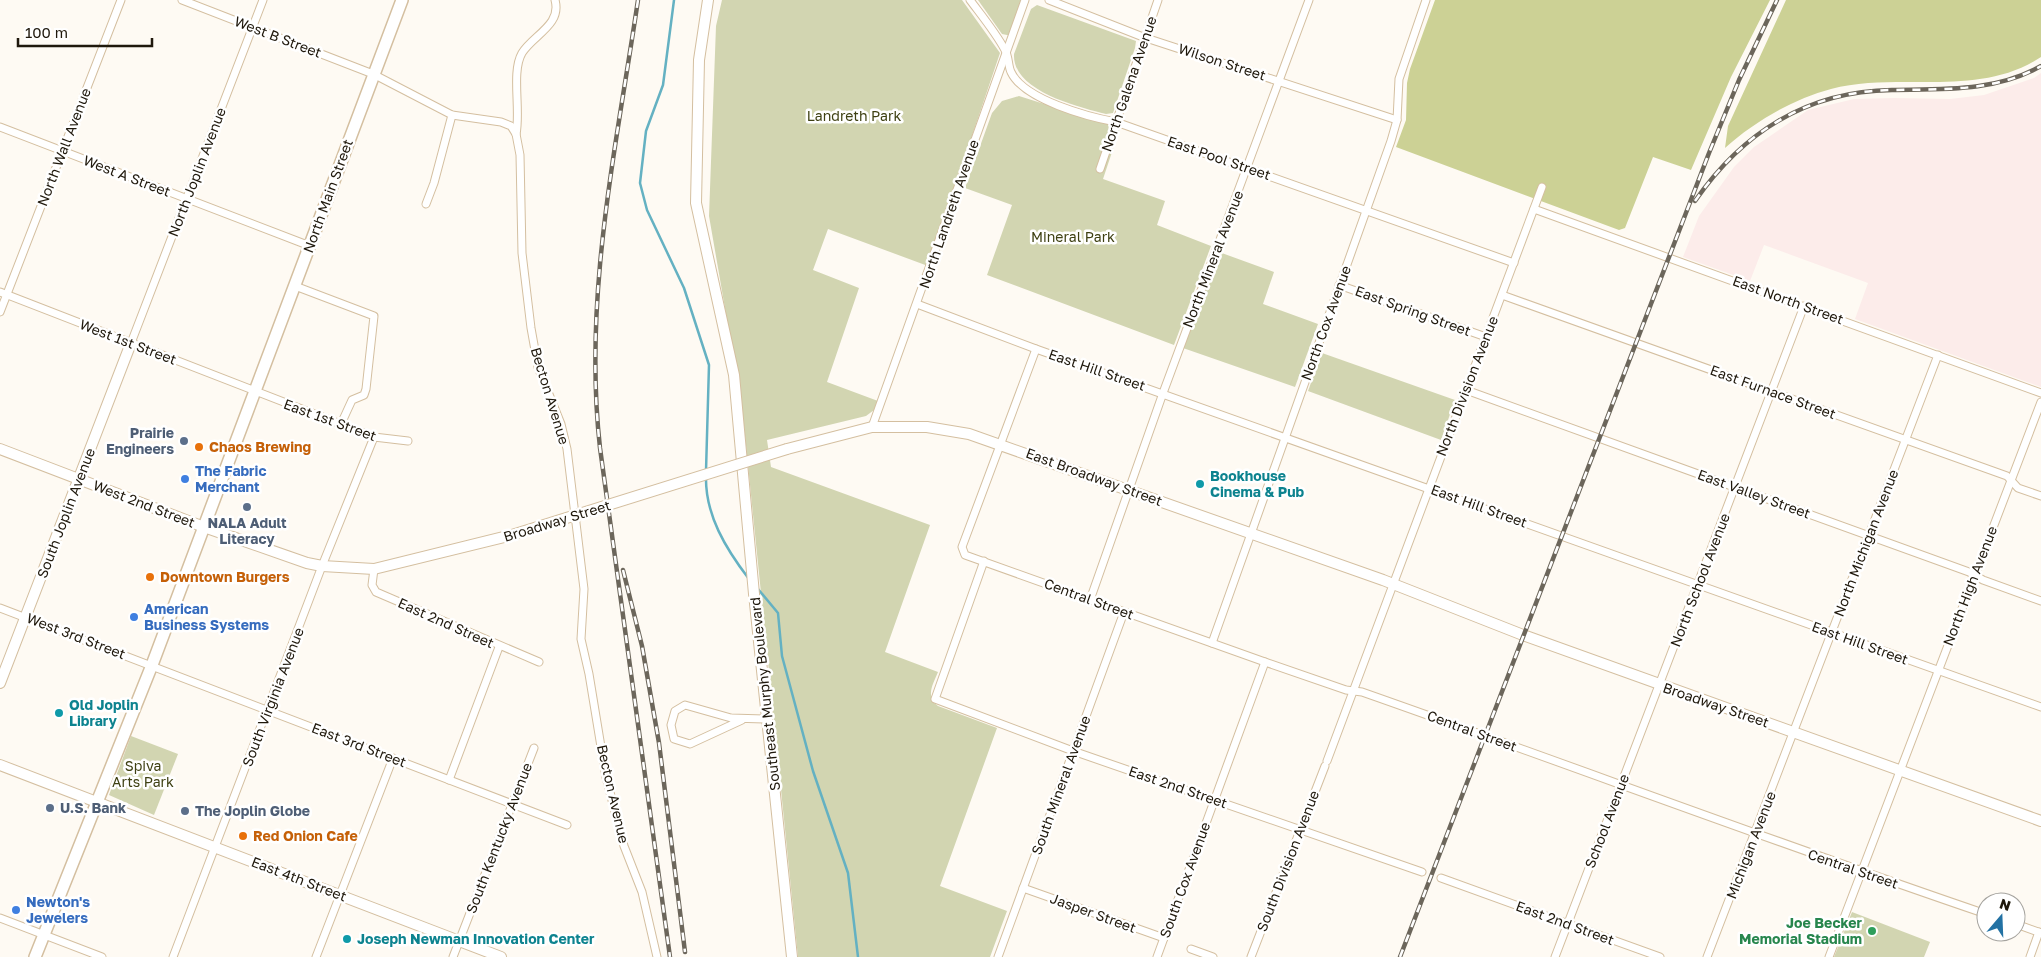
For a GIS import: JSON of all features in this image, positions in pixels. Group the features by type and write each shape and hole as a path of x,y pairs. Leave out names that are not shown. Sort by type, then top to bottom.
{"main road":[{"name":"North Main Street","path":"35,957 152,665 402,0"}],"street":[{"name":"North Wall Avenue","path":"0,312 3,294 121,0"},
{"name":"West B Street","path":"182,0 373,74"},
{"name":"North Joplin Avenue","path":"131,343 263,0"},
{"name":"Southeast Murphy Boulevard","path":"708,0 699,60 696,203 700,232 728,343 739,431 792,957"},
{"name":"East Pool Street","path":"970,0 1006,51 1011,73 1029,91 1092,118 1116,122 1514,263"},
{"name":"North Landreth Avenue","path":"872,427 1006,51 1026,0"},
{"name":"Wilson Street","path":"1049,0 1143,37 1397,120"},
{"name":"North Galena Avenue","path":"1100,169 1143,37 1158,0"},
{"name":"North Mineral Avenue","path":"1128,489 1309,0"},
{"name":"North Cox Avenue","path":"1212,643 1397,120 1399,79 1426,0"},
{"name":"Becton Avenue","path":"555,2 552,22 531,41 518,64 519,118 516,134 520,155 522,252 531,328 538,367 561,424 567,449 584,589 580,639 589,674 606,777 624,846 642,892 657,957"},
{"path":"373,74 452,115 501,122 511,126 516,134"},
{"path":"426,204 434,183 452,115"},
{"name":"West A Street","path":"0,127 310,246"},
{"name":"North Division Avenue","path":"1392,585 1542,187"},
{"name":"East North Street","path":"1534,209 1938,354 2041,393"},
{"name":"East Spring Street","path":"1339,284 1486,337"},
{"path":"295,286 374,316 366,389 364,395 352,400 341,424"},
{"name":"West 1st Street","path":"3,294 255,391"},
{"name":"East Furnace Street","path":"1502,294 2007,476 2018,488 2041,496"},
{"name":"East Hill Street","path":"917,304 1036,349 2041,707"},
{"name":"North School Avenue","path":"1660,685 1804,306"},
{"name":"South Joplin Avenue","path":"0,683 131,343"},
{"path":"1001,444 1036,349"},
{"name":"North Michigan Avenue","path":"1795,732 1938,354"},
{"name":"East Valley Street","path":"1466,390 1870,536 2041,601"},
{"name":"East 1st Street","path":"255,391 374,437 408,441"},
{"name":"North High Avenue","path":"1829,957 2041,402"},
{"name":"East Broadway Street","path":"787,449 872,427 942,429 969,434 1128,489 1392,585"},
{"name":"South Virginia Avenue","path":"174,957 322,566 374,437"},
{"name":"Central Street","path":"1001,444 962,547 965,555 1265,662 1486,736 1756,835 1976,911"},
{"name":"West 2nd Street","path":"0,449 204,527"},
{"name":"Broadway Street","path":"322,566 374,569 512,536 787,449"},
{"path":"1090,600 1128,489"},
{"path":"204,527 307,563 322,566"},
{"name":"East 2nd Street","path":"984,561 935,699 1073,751 1422,872"},
{"name":"East 2nd Street","path":"374,569 372,585 376,592 414,606 499,647 538,662"},
{"name":"Broadway Street","path":"1392,585 1660,685 2041,821"},
{"name":"South Division Avenue","path":"1251,957 1354,691 1392,585"},
{"name":"West 3rd Street","path":"0,608 152,665"},
{"name":"South Mineral Avenue","path":"998,957 1124,612"},
{"path":"449,780 499,647"},
{"name":"South Cox Avenue","path":"1157,957 1265,662"},
{"name":"East 3rd Street","path":"152,665 567,825"},
{"name":"School Avenue","path":"1555,957 1660,685"},
{"path":"742,720 690,744 678,742 674,739 671,731 675,711 685,705 742,720 768,719"},
{"name":"Michigan Avenue","path":"1707,957 1795,732"},
{"name":"South Kentucky Avenue","path":"453,957 534,748"},
{"path":"316,957 393,758"},
{"name":"East 4th Street","path":"0,765 501,957"},
{"name":"East 2nd Street","path":"1441,878 1660,957"},
{"name":"Jasper Street","path":"1023,888 1164,938"},
{"path":"0,918 102,957"},
{"path":"2026,927 2040,932 2030,957"},
{"path":"1191,950 1213,957"}],"shaded area":[{"path":"2041,73 2041,387 1855,319 1868,283 1764,245 1750,281 1683,257 1699,216 1734,167 1754,147 1808,110 1854,99 1950,99 1984,95 2034,78"}],"green space":[{"name":"Landreth Park","path":"722,0 962,0 1000,53 928,266 828,229 813,270 859,288 827,382 878,401 874,410 866,416 767,440 771,467 930,525 885,652 938,672 931,694 932,699 938,706 997,728 940,886 1007,911 990,957 798,957 742,406 709,216 716,26"},
{"path":"978,0 1027,0 1027,6 1012,36 1002,34"},
{"path":"1435,0 1770,0 1731,77 1691,170 1653,157 1625,228 1619,230 1396,147 1406,120 1407,83 1410,69"},
{"path":"1786,0 2041,0 2041,57 2017,70 1991,77 1965,81 1857,84 1817,93 1775,112 1748,129 1725,148 1728,126"},
{"path":"1037,5 1136,41 1113,113 1106,114 1080,107 1049,95 1024,78 1016,67 1014,54 1031,9"},
{"name":"Mineral Park","path":"1019,96 1120,128 1103,179 1165,201 1157,225 1211,246 1174,345 987,275 1012,205 965,188 992,113 1002,101"},
{"path":"1219,252 1274,272 1263,304 1318,324 1295,387 1183,348"},
{"path":"1322,353 1455,400 1441,440 1308,391"},
{"name":"Spiva Arts Park","path":"131,736 178,754 154,815 109,795"},
{"name":"Joe Becker Memorial Stadium","path":"1852,912 1930,942 1924,957 1834,957"}],"waterway":[{"path":"674,0 663,85 646,131 640,183 647,210 684,288 709,365 706,471"},
{"path":"706,476 709,504 718,531 732,556 749,579"},
{"path":"758,589 778,613 782,656 813,771 848,873 858,957"}],"railway":[{"path":"638,0 604,223 596,335 596,392 600,448 670,957"},
{"path":"1400,957 1709,153 1739,80 1777,0"},
{"path":"1695,201 1713,177 1756,136 1779,120 1805,108 1832,98 1861,92 1949,89 1987,85 2005,81 2041,66"},
{"path":"623,570 642,646 659,743 685,952"}],"place":[{"name":"Prairie Engineers","path":"184,441"},
{"name":"Chaos Brewing","path":"199,447"},
{"name":"The Fabric Merchant","path":"185,479"},
{"name":"Bookhouse Cinema & Pub","path":"1200,484"},
{"name":"NALA Adult Literacy","path":"247,507"},
{"name":"Downtown Burgers","path":"150,577"},
{"name":"American Business Systems","path":"134,617"},
{"name":"Old Joplin Library","path":"59,713"},
{"name":"U.S. Bank","path":"50,808"},
{"name":"The Joplin Globe","path":"185,811"},
{"name":"Red Onion Cafe","path":"243,836"},
{"name":"Newton's Jewelers","path":"16,910"},
{"name":"Joe Becker Memorial Stadium","path":"1872,931"},
{"name":"Joseph Newman Innovation Center","path":"347,939"}]}
